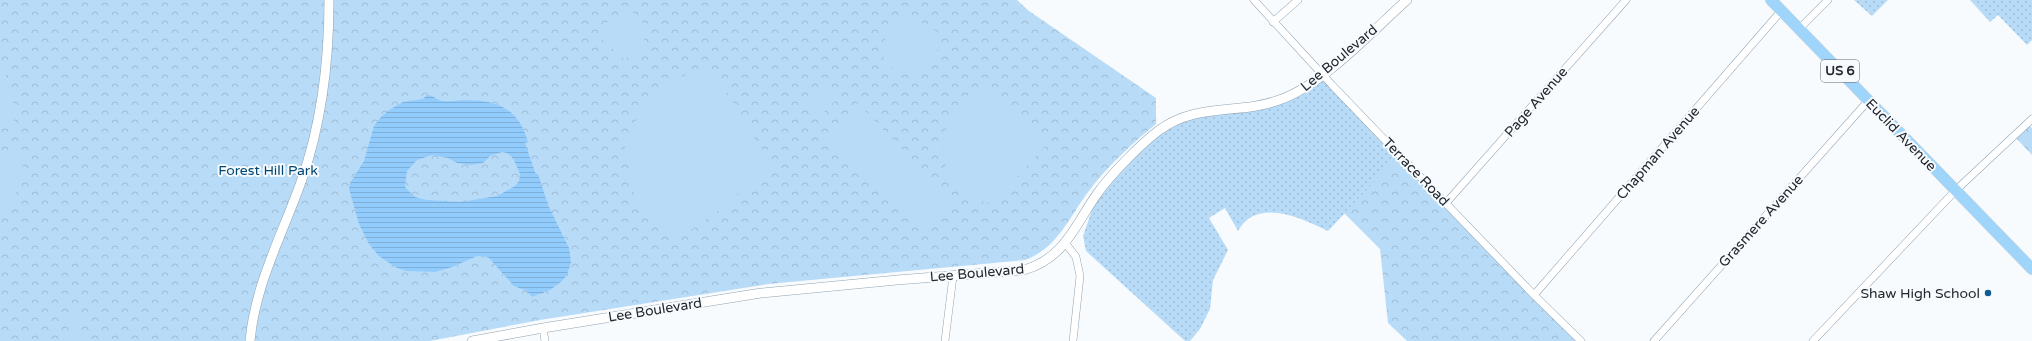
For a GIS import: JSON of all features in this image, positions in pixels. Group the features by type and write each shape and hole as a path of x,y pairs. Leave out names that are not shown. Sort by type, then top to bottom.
{"main road":[{"name":"Euclid Avenue","path":"1772,0 2032,269"}],"street":[{"path":"250,341 253,315 262,284 301,182 319,122 329,41 329,0"},
{"name":"Terrace Road","path":"1254,0 1323,75 1534,295 1581,341"},
{"path":"1273,22 1298,0"},
{"name":"Lee Boulevard","path":"472,341 767,292 1024,270 1035,266 1066,244 1098,193 1145,141 1160,130 1174,121 1209,110 1263,105 1296,94 1323,75 1407,0"},
{"name":"Page Avenue","path":"1446,203 1626,0"},
{"path":"1800,28 1828,0"},
{"name":"Chapman Avenue","path":"1534,295 1782,10"},
{"name":"Grasmere Avenue","path":"1654,341 1868,101"},
{"path":"1813,341 1955,191 2032,119"},
{"path":"1066,244 1076,257 1080,276 1073,341"},
{"path":"945,341 953,276"},
{"path":"543,328 545,341"}],"green space":[{"name":"Forest Hill Park","path":"0,0 1017,0 1029,11 1156,98 1156,124 1122,154 1098,179 1056,238 1047,247 1025,260 768,284 540,320 430,341 0,341"},
{"path":"1854,0 1888,0 1872,16"},
{"path":"1970,0 2032,0 2032,40 2027,45 1998,15 1990,22"},
{"path":"626,10 635,13 641,19 645,36 639,51 632,56 623,58 598,35 598,28"},
{"path":"908,15 941,34 937,52 929,64 919,71 908,73 897,71 889,65 883,56 883,44 889,33 902,16"},
{"path":"0,61 12,94 14,129 0,128"},
{"path":"697,69 711,72 746,121 743,123 772,163 770,170 736,195 737,197 676,241 634,195 624,141 652,93"},
{"path":"1323,75 1400,155 1328,231 1293,216 1280,213 1256,215 1246,221 1238,231 1225,208 1209,218 1228,250 1213,280 1210,309 1200,329 1190,341 1185,341 1086,251 1083,236 1098,193 1145,141 1174,121 1263,105"},
{"path":"825,85 838,98 820,116 807,103"},
{"path":"985,87 1047,136 1048,143 992,204 965,196 947,173 941,143 953,111 970,93"},
{"path":"858,103 951,201 922,232 824,136"},
{"path":"2027,124 2032,128 2032,155 2014,136"},
{"path":"0,151 24,153 22,172 17,190 10,207 0,223"},
{"path":"1400,155 1577,341 1407,341 1388,323 1380,249 1344,213"},
{"path":"61,312 89,313 89,326 61,325"},
{"path":"61,330 88,331 88,341 60,341"}],"shaded area":[{"path":"427,95 443,101 477,100 488,102 506,109 513,114 519,122 528,142 525,143 536,175 538,174 548,205 569,248 571,262 567,275 550,290 532,297 527,291 514,286 488,257 477,256 452,267 435,272 406,271 395,267 379,256 369,244 359,224 349,189 350,183 364,161 374,126 381,117 389,110 403,102 423,99","holes":["502,152 507,153 513,158 520,174 519,181 515,186 497,196 461,202 427,200 415,197 405,187 407,171 417,160 432,155 448,158 457,163 470,165 483,163 490,156"]}],"place":[{"name":"Shaw High School","path":"1988,293"}]}
